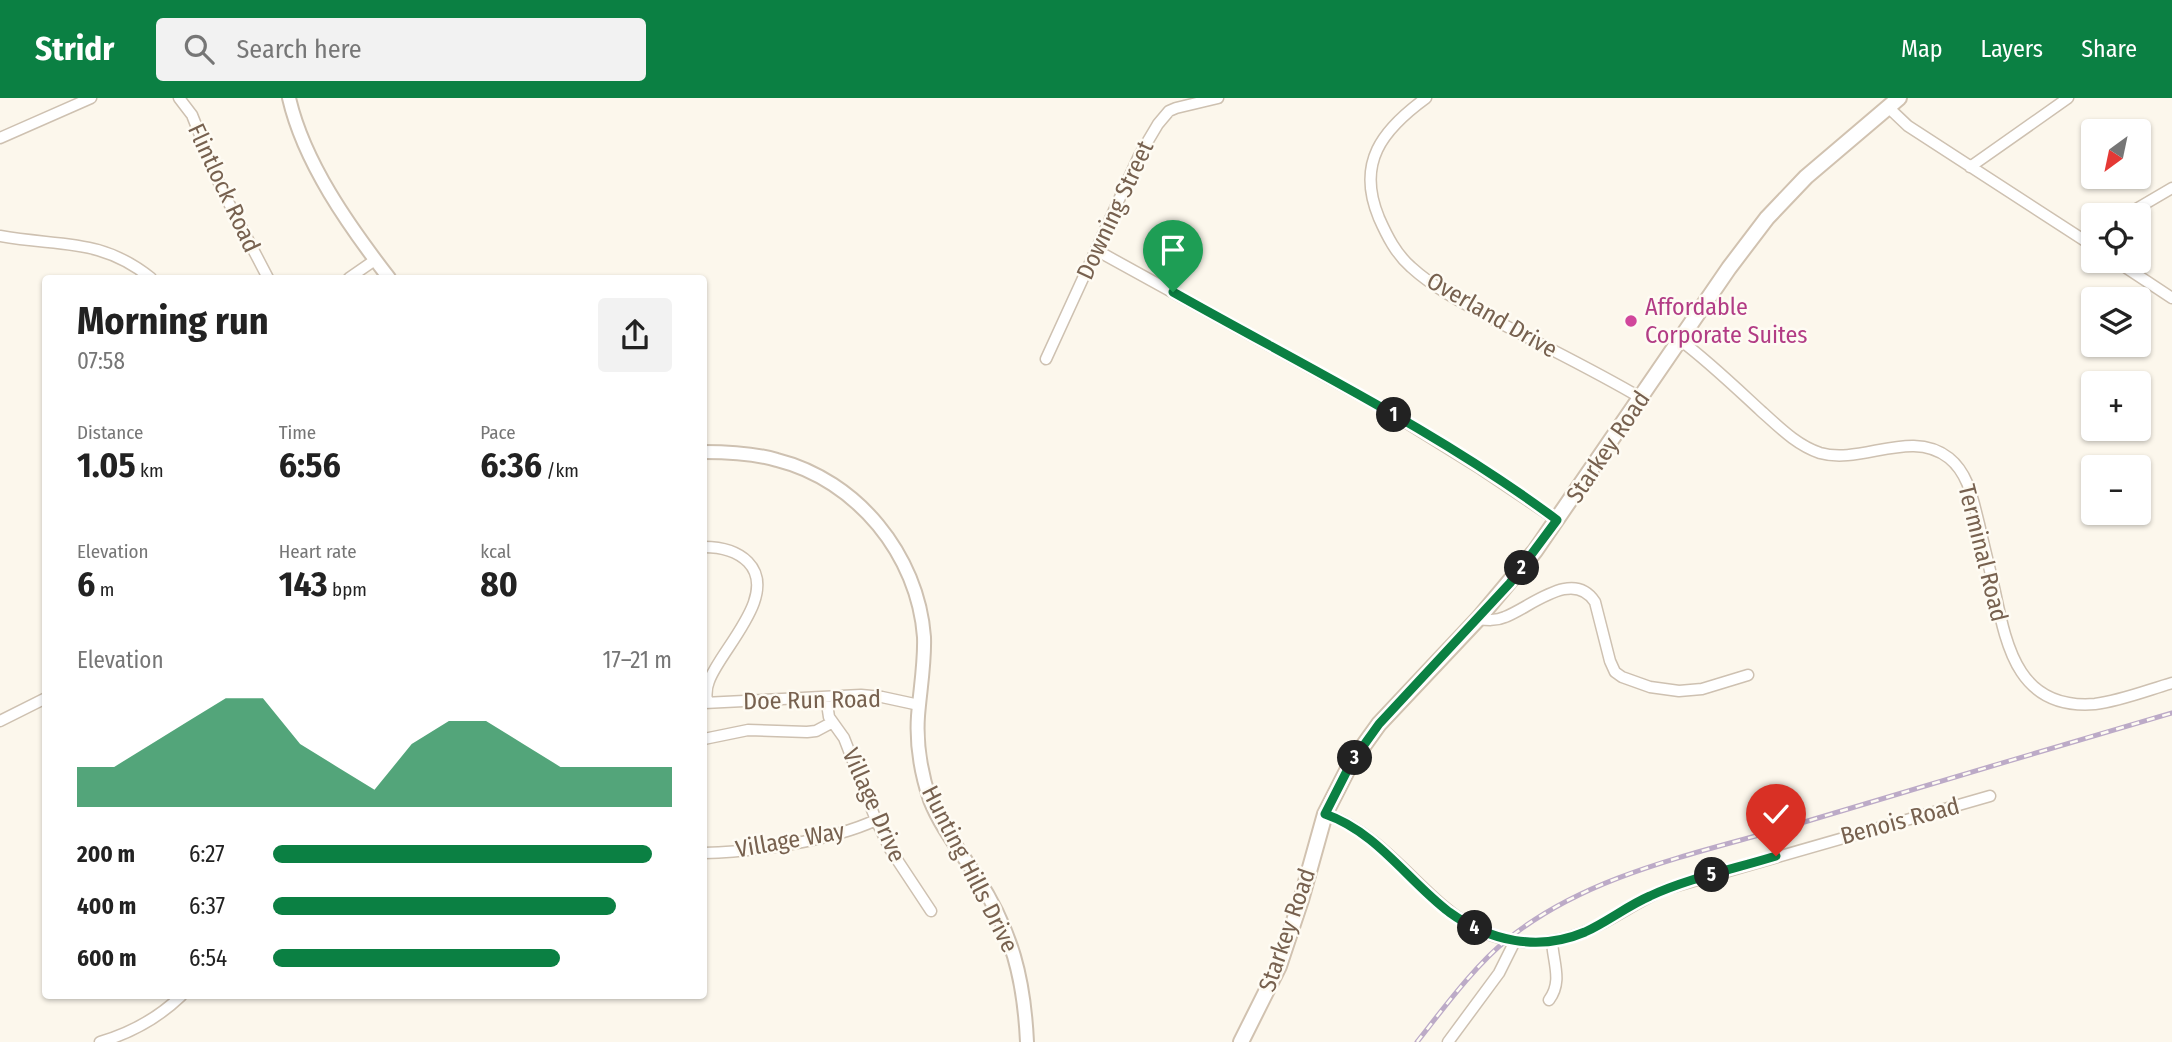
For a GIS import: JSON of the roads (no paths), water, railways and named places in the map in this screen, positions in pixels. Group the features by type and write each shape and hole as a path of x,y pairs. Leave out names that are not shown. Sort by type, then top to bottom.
{"main road":[{"name":"Starkey Road","path":"1241,1042 1265,997 1291,933 1325,814 1351,763 1379,724 1510,583 1557,520 1729,268 1779,204 1806,177 1893,103"}],"street":[{"path":"0,138 91,98"},
{"name":"Flintlock Road","path":"179,98 191,115 221,188 266,275"},
{"path":"289,98 306,145 323,179 339,208 386,275"},
{"name":"Downing Street","path":"1046,359 1139,156 1161,119 1176,108 1218,98"},
{"name":"Overland Drive","path":"1426,98 1387,135 1374,156 1369,173 1369,185 1376,210 1392,245 1425,279 1641,398"},
{"path":"1970,167 2068,98"},
{"path":"1893,103 1908,126 2081,235"},
{"path":"2146,203 2172,188"},
{"path":"0,236 84,245 124,259 148,275"},
{"path":"1096,250 1381,407 1557,520"},
{"path":"353,275 374,260"},
{"path":"2134,273 2172,298"},
{"name":"Terminal Road","path":"1680,340 1790,437 1808,448 1831,455 1850,455 1915,446 1939,452 1956,464 1967,481 2011,656 2022,675 2040,691 2066,702 2086,704 2099,703 2172,683"},
{"name":"Hunting Hills Drive","path":"707,452 756,455 801,468 849,496 880,527 902,561 920,613 924,654 918,737 924,780 935,812 993,903 1008,932 1023,986 1027,1042"},
{"path":"707,547 721,548 740,555 753,568 758,591 751,611 709,681 707,692"},
{"path":"1478,619 1496,620 1555,592 1579,589 1595,602 1610,661 1615,672 1622,677 1650,687 1679,691 1702,690 1748,675"},
{"name":"Village Drive","path":"826,697 831,723 839,729 844,738 876,820 900,866 931,911"},
{"name":"Doe Run Road","path":"707,703 882,697 919,705"},
{"path":"0,721 42,700"},
{"path":"707,738 748,730 816,731 831,723"},
{"name":"Benois Road","path":"1325,814 1358,829 1462,921 1483,932 1529,943 1552,941 1584,933 1666,889 1990,796"},
{"name":"Village Way","path":"707,853 832,836 876,820"},
{"path":"1549,1000 1556,990 1557,978 1552,941"},
{"path":"1448,1042 1499,973 1516,942"},
{"path":"100,1042 138,1027 178,999"}],"railway":[{"path":"1417,1042 1472,974 1508,939 1540,916 1611,881 1687,855 2172,713"}],"place":[{"name":"Affordable Corporate Suites","path":"1631,321"}]}
